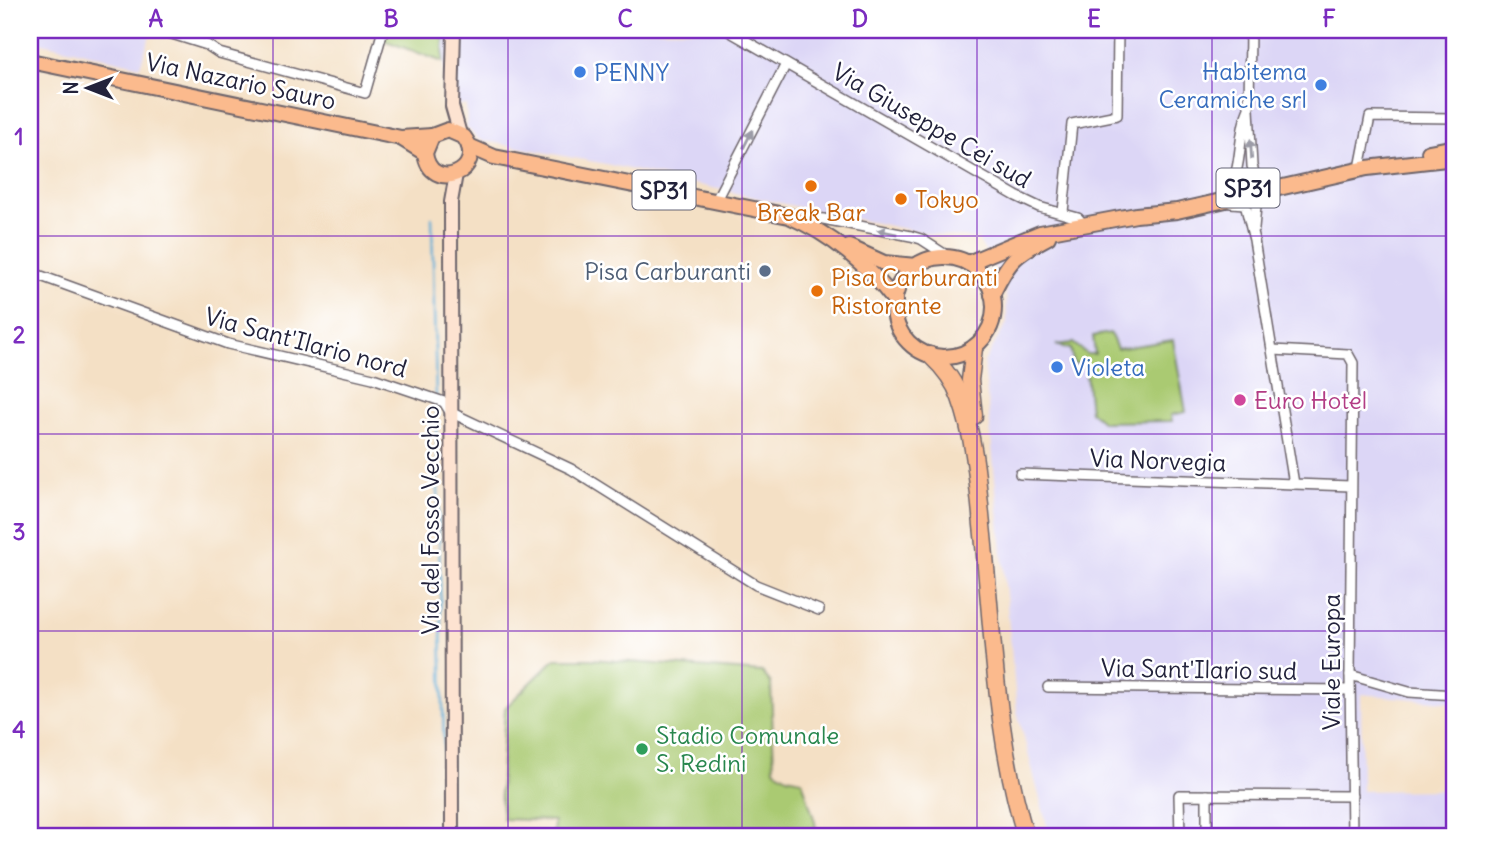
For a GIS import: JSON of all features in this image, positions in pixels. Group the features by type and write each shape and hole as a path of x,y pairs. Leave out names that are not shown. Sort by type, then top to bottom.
{"highway":[{"path":"974,348 970,380 971,401 989,521 1012,750 1018,789 1031,837"},
{"path":"930,355 953,382 971,440 979,489 1006,747 1016,804 1026,837"}],"main road":[{"name":"Via Nazario Sauro","path":"30,61 401,138 437,133 465,140 494,157 789,216 884,264 916,266 949,257 968,263"},
{"path":"425,153 437,133"},
{"name":"Via Nazario Sauro","path":"401,138 425,153 428,165 438,174"},
{"path":"438,174 456,174 464,169 469,162 465,140"},
{"name":"SP31","path":"1136,215 1158,214 1196,206 1361,163 1455,147"},
{"name":"Via Nazario Sauro","path":"469,162 494,157"},
{"name":"SP31","path":"968,263 1029,236 1136,215 1224,193 1265,188 1367,168 1455,158"},
{"path":"992,295 1013,259 1059,231"},
{"name":"Via Nazario Sauro","path":"829,237 880,281 895,301 895,316 905,337 916,348 930,355"},
{"path":"930,355 953,357 974,348 991,323 994,308 986,279 968,263"},
{"path":"895,301 902,281 916,266"}],"street":[{"path":"159,30 207,45 219,53 365,93 383,30"},
{"path":"454,30 452,106 465,140"},
{"name":"Via Giuseppe Cei sud","path":"727,30 741,33 786,64 1016,196 1039,207 1078,218 1084,225"},
{"path":"1063,212 1072,124 1117,115 1118,30"},
{"path":"1250,30 1249,109 1253,171 1265,188 1256,206 1254,240"},
{"path":"1452,30 1455,42"},
{"path":"716,200 786,64"},
{"path":"437,133 452,106"},
{"path":"1224,193 1234,181 1241,130 1249,109"},
{"path":"1361,163 1370,117 1455,118"},
{"name":"Via del Fosso Vecchio","path":"438,174 451,202"},
{"name":"Via del Fosso Vecchio","path":"452,837 447,407 451,202 456,174"},
{"path":"1196,206 1243,203 1246,208 1254,240 1294,484 1351,486"},
{"name":"Via Nazario Sauro","path":"789,216 813,217 911,236 921,239 949,257"},
{"name":"Via Sant'Ilario nord","path":"30,272 228,344 373,378 427,396 570,469 756,586 819,610"},
{"name":"Viale Europa","path":"1273,350 1348,354 1353,363 1350,676 1352,837"},
{"name":"Via Norvegia","path":"1020,474 1294,484"},
{"path":"1350,676 1409,692 1455,695"},
{"name":"Via Sant'Ilario sud","path":"1048,687 1350,690"},
{"path":"1180,837 1179,795 1352,796"},
{"path":"1207,795 1207,837"}],"shaded area":[{"path":"30,30 152,30 140,66 30,40"},
{"path":"444,30 1455,30 1455,703 1361,694 1362,791 1455,790 1455,837 1050,837 1017,711 984,362 1007,323 1006,288 978,239 930,234 606,164 480,140 467,128 466,105 444,104"}],"green space":[{"path":"387,30 444,30 443,62 383,40"},
{"path":"1110,333 1117,349 1173,340 1186,412 1171,415 1172,421 1103,422 1090,411 1085,363 1073,364 1071,349 1056,345 1073,343 1087,354 1095,354 1093,336"},
{"path":"555,659 591,659 762,672 771,683 774,769 787,777 802,780 817,837 553,837 554,821 503,819 500,792 505,708"}],"waterway":[{"path":"432,218 436,397"},
{"path":"436,403 446,837"}],"place":[{"name":"PENNY","path":"580,72"},
{"name":"Habitema Ceramiche srl","path":"1321,85"},
{"name":"Break Bar","path":"811,186"},
{"name":"Tokyo","path":"901,199"},
{"name":"Pisa Carburanti","path":"765,271"},
{"name":"Pisa Carburanti Ristorante","path":"817,291"},
{"name":"Violeta","path":"1057,367"},
{"name":"Euro Hotel","path":"1240,400"},
{"name":"Stadio Comunale S. Redini","path":"642,749"}]}
